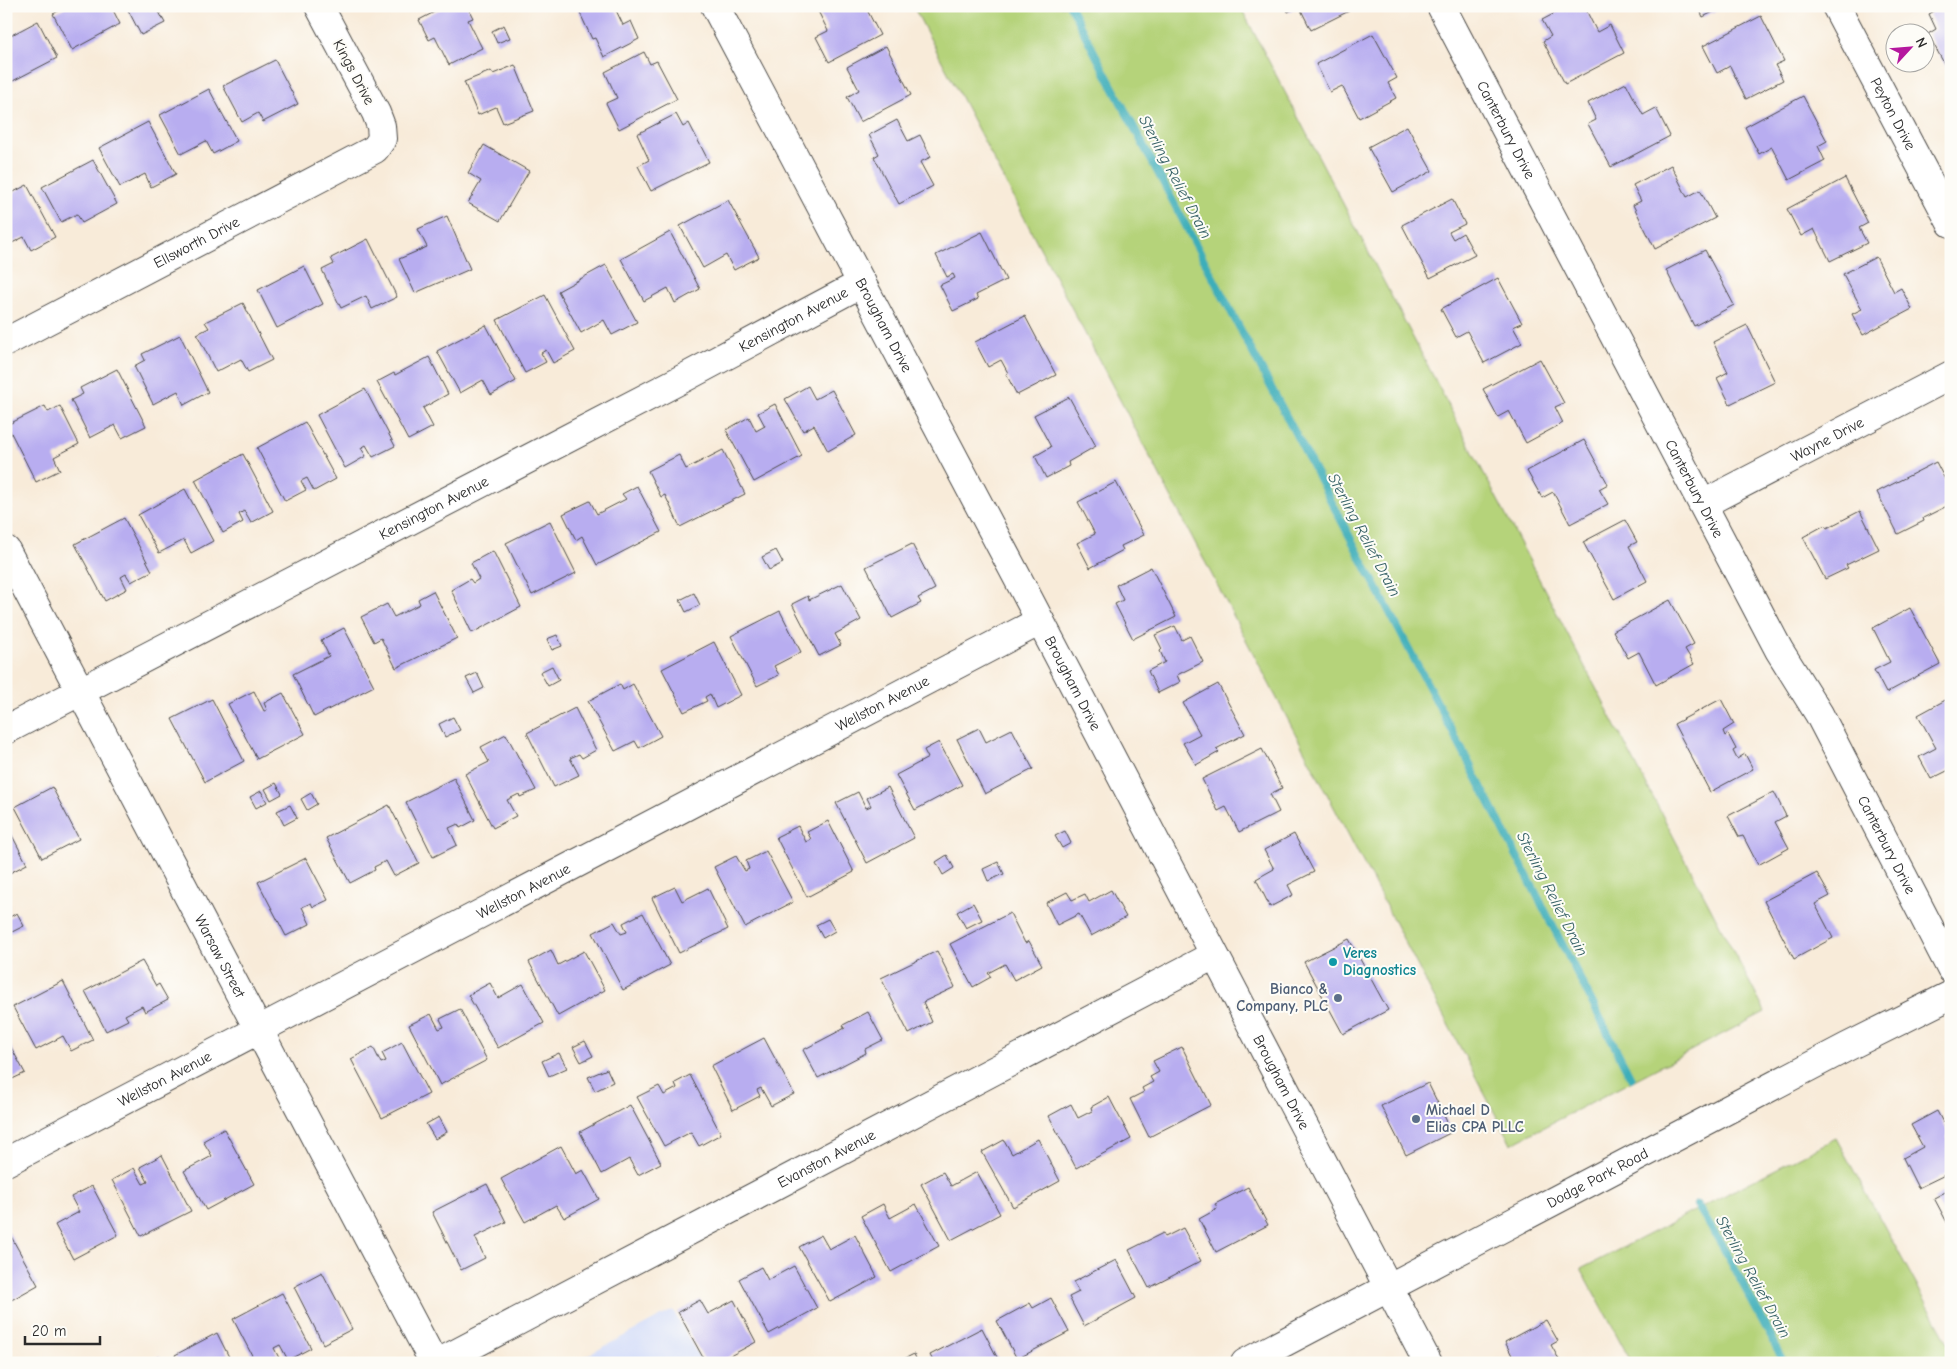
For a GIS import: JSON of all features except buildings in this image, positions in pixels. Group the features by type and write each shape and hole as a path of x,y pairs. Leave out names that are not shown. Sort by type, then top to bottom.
{"street":[{"name":"Kings Drive","path":"319,6 376,113 381,126 382,139"},
{"name":"Brougham Drive","path":"715,6 1040,621 1428,1363"},
{"name":"Canterbury Drive","path":"1441,6 1779,650 1819,714 1951,969"},
{"name":"Peyton Drive","path":"1836,6 1951,223"},
{"name":"Ellsworth Drive","path":"6,342 362,156 374,149 382,139"},
{"name":"Kensington Avenue","path":"6,730 684,378 862,283"},
{"name":"Wayne Drive","path":"1703,504 1951,375"},
{"name":"Warsaw Street","path":"6,550 434,1363"},
{"name":"Wellston Avenue","path":"6,1162 1040,621"},
{"name":"Evanston Avenue","path":"438,1363 1214,955"},
{"name":"Dodge Park Road","path":"1245,1363 1847,1047 1951,995"}],"shaded area":[{"path":"673,1310 702,1363 573,1363"}],"green space":[{"name":"Sterling Relief Drain","path":"913,6 1240,6 1765,1012 1511,1144"},
{"path":"1836,1138 1951,1348 1951,1363 1632,1363 1581,1269"}],"waterway":[{"name":"Sterling Relief Drain","path":"1070,6 1468,761 1631,1078"},
{"name":"Sterling Relief Drain","path":"1697,1205 1723,1247 1785,1363"}],"place":[{"name":"Veres Diagnostics","path":"1333,962"},
{"name":"Bianco & Company, PLC","path":"1338,998"},
{"name":"Michael D Elias CPA PLLC","path":"1416,1119"}]}
